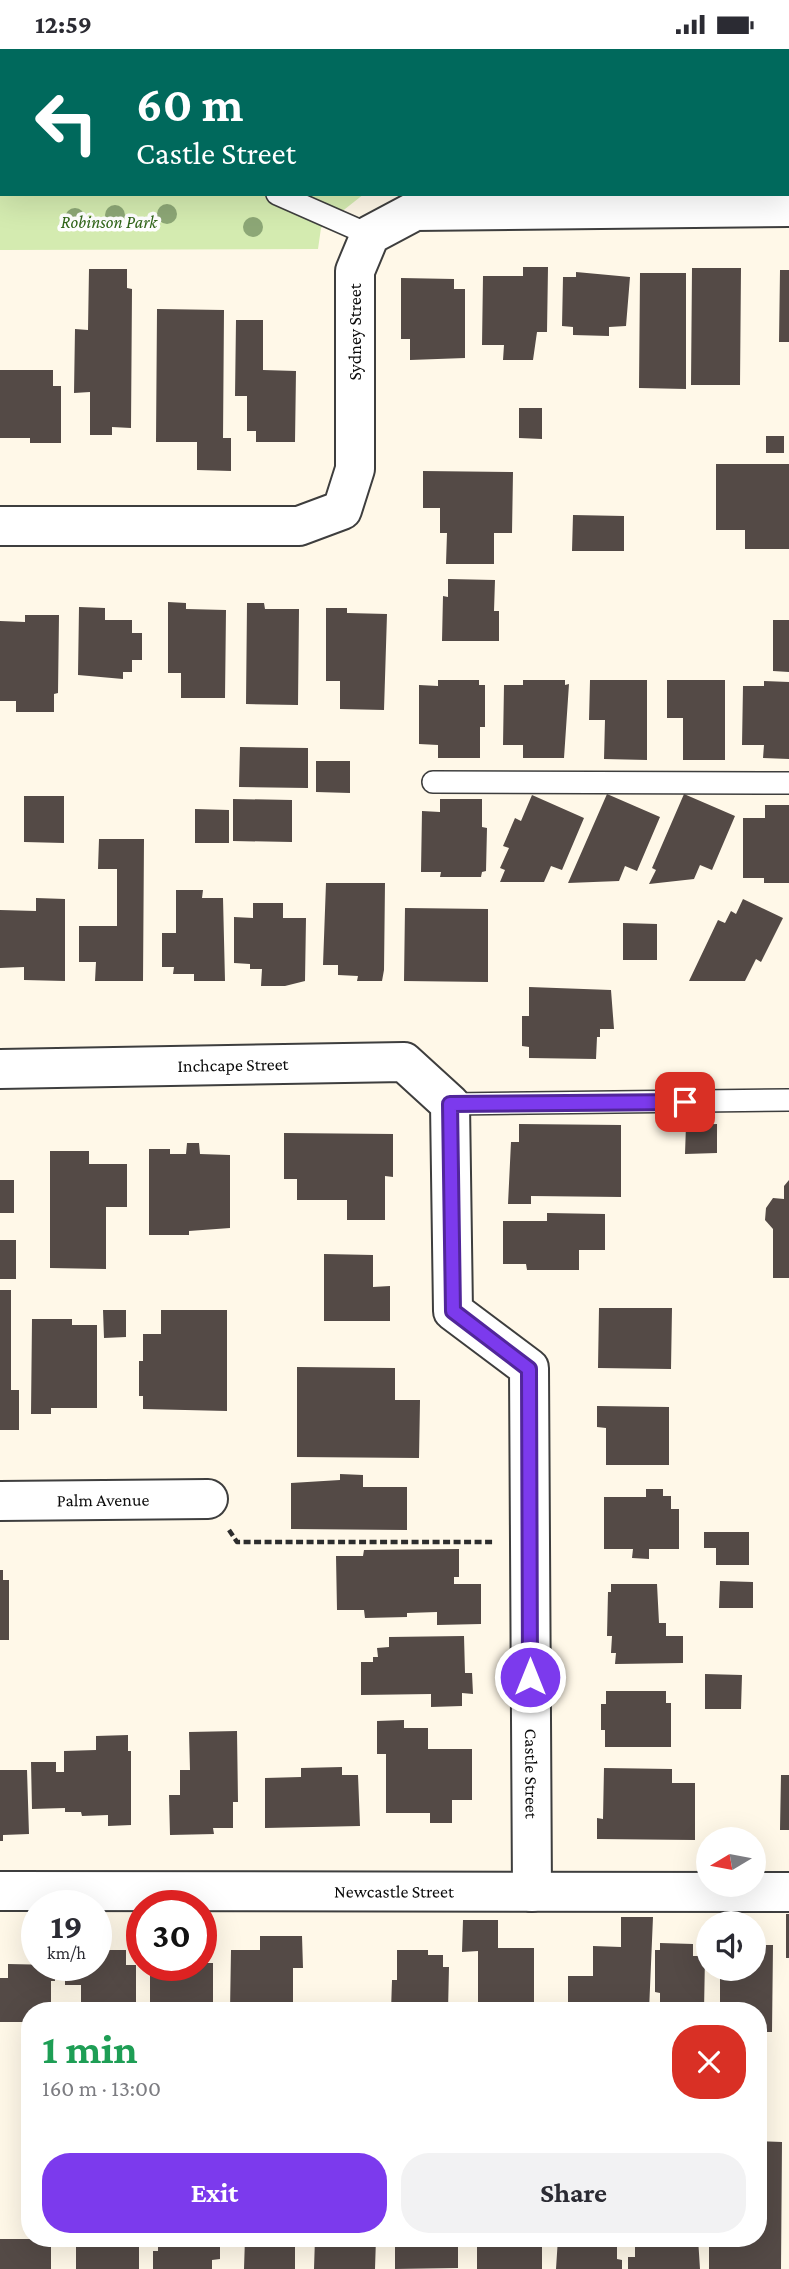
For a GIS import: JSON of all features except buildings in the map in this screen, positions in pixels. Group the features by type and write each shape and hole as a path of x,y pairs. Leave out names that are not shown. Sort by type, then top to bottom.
{"street":[{"path":"370,235 415,211 789,207"},
{"name":"Sydney Street","path":"0,526 299,526 342,510 355,469 355,271 370,235"},
{"name":"Inchcape Street","path":"0,1069 404,1062 450,1104"},
{"name":"Castle Street","path":"450,1104 453,1311 529,1369 532,1892"},
{"name":"Palm Avenue","path":"0,1501 215,1510"},
{"name":"Newcastle Street","path":"0,1891 789,1892"}],"lane":[{"path":"282,196 370,235"},
{"path":"433,782 789,783"},
{"path":"450,1104 789,1100"}],"path":[{"path":"215,1510 237,1542 505,1542"}],"green space":[{"name":"Robinson Park","path":"0,196 361,196 321,228 318,249 0,250"}],"route":[{"path":"530,1677 529,1369 453,1311 450,1104 685,1102"}]}
